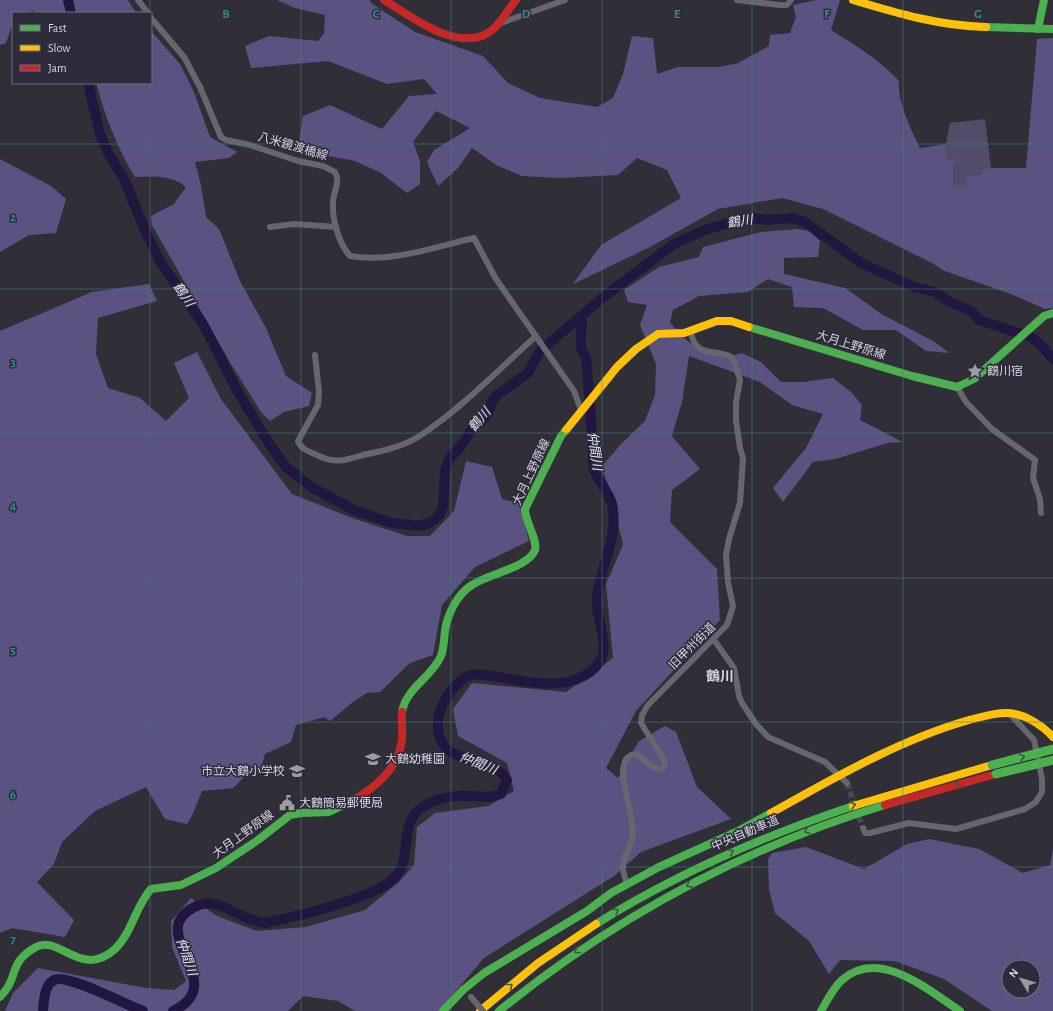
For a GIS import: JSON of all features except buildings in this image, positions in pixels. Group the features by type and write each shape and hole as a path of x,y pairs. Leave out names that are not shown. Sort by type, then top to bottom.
{"main road":[{"path":"384,0 444,34 455,38 482,36 498,24 516,0"},
{"path":"853,0 915,18 972,27 1053,29"},
{"path":"1038,28 1044,0"},
{"path":"957,387 974,379 999,355 1048,315"},
{"name":"大月上野原線","path":"0,997 10,986 18,959 39,946 49,946 82,959 98,959 112,950 127,935 140,903 151,889 176,887 229,860 290,815 299,812 325,813 335,811 386,776 397,758 402,744 401,713 403,705 409,695 436,665 441,656 448,617 464,592 474,583 522,562 533,554 535,545 525,522 525,508 561,436 617,367 646,341 664,332 678,334 691,331 717,321 731,321 912,376 957,387"},
{"path":"443,1011 463,990 484,973 587,911 612,892 659,867 736,832 840,774 938,729 989,715 1009,713 1034,721 1045,728 1053,737"},
{"name":"中央自動車道","path":"499,1011 561,962 612,928 723,868 811,830 1053,749"},
{"name":"中央自動車道","path":"481,1011 526,972 575,936 629,903 718,857 775,833 839,809 994,769 1053,760"},
{"path":"821,1011 834,990 852,973 869,968 880,967 897,972 960,1011"}],"street":[{"path":"138,0 147,12"},
{"path":"498,24 565,0"},
{"path":"738,0 780,6 787,5 791,0"},
{"name":"八米鏡渡橋線","path":"152,19 184,57 200,87 221,137 226,140 250,145 298,161 323,166 335,172 338,183 332,203 336,227 346,251 350,256 359,258 392,256 418,252 474,238 484,259 536,336"},
{"path":"270,227 294,224 336,227"},
{"name":"旧甲州街道","path":"627,884 622,864 632,841 633,833 624,784 623,769 625,762 629,756 636,754 653,768 664,769 664,760 642,725 642,715 648,705 728,626 733,610 728,582 726,555 729,539 740,503 743,458 737,435 736,412 740,380 734,361 730,356 704,351 697,347 692,339 691,331"},
{"path":"315,355 319,392 318,406 298,440 300,445 306,450 330,461 342,460 385,450 417,437 452,411 536,336 570,385 582,409"},
{"path":"957,387 963,398 992,429 1035,460 1033,478 1040,499 1040,513"},
{"path":"714,640 734,668 740,700 762,732 768,737 818,758 840,774 847,783"},
{"path":"863,828 865,832 870,833 909,823 956,829 1025,809 1036,802 1042,792 1042,778 1034,740 1009,713"},
{"path":"463,990 481,1011"}],"shaded area":[{"path":"0,0 128,0 135,12 35,12 33,10 30,12 12,12 12,25 6,43 0,45"},
{"path":"277,0 370,0 371,3 415,32 483,56 508,83 540,98 597,107 613,98 623,74 632,36 653,38 657,74 678,67 719,67 738,63 769,46 770,35 790,33 796,17 793,5 816,0 840,0 831,30 858,47 892,73 899,81 902,106 920,148 946,144 946,158 954,159 953,185 966,186 967,176 982,175 982,170 991,168 1026,168 1037,39 1053,38 1053,308 1045,309 1011,294 942,270 934,264 823,209 782,198 718,209 648,248 573,284 601,245 681,198 667,170 637,158 618,175 560,178 522,176 496,165 472,148 458,168 438,186 427,162 434,150 470,128 436,111 413,142 420,161 420,184 407,193 381,173 355,161 298,150 303,116 330,105 382,129 409,96 437,94 424,79 387,84 328,61 251,68 245,46 269,36 318,41 324,33 325,15 295,8"},
{"path":"152,32 180,64 194,92 210,137 237,152 229,158 195,162 201,185 206,217 219,229 240,281 266,328 286,376 312,393 309,406 284,412 270,421 261,412 231,364 152,225 151,216 174,204 186,187 175,180 168,178 135,177 117,143 96,84 152,84"},
{"path":"985,119 991,168 983,170 982,175 967,186 953,186 954,159 946,158 946,144 950,123"},
{"path":"0,159 51,186 66,199 56,233 29,235 0,252"},
{"path":"797,229 809,231 820,241 818,257 784,258 784,274 845,288 883,315 935,342 949,353 926,351 896,330 863,330 823,308 794,307 792,287 768,279 748,292 699,296 673,310 670,323 695,347 727,357 742,353 761,362 781,382 803,382 833,378 851,392 862,405 860,420 903,442 888,443 835,459 813,462 783,502 773,488 806,448 823,414 792,405 760,382 689,356 682,402 672,436 700,469 672,490 670,522 717,569 720,620 636,711 606,768 618,778 639,741 665,726 676,732 697,787 731,819 641,852 614,876 484,958 439,1011 355,1011 338,1001 303,996 288,1011 5,1011 13,993 38,968 146,988 174,990 186,981 172,947 171,921 191,898 217,916 257,931 306,927 365,910 399,882 414,865 417,827 435,813 488,806 514,791 507,763 458,736 453,709 472,683 566,692 613,658 606,584 623,545 610,489 601,467 622,443 645,421 655,395 656,364 640,325 647,305 628,302 624,290 659,267 699,257 703,247 761,232"},
{"path":"149,284 157,301 98,318 96,354 108,388 140,398 166,421 189,398 174,363 197,352 221,399 292,494 352,518 407,536 430,536 454,511 466,461 492,467 502,499 519,503 529,541 475,567 442,605 433,655 410,663 380,692 367,693 353,702 330,721 324,717 296,725 291,742 265,754 260,772 244,777 233,788 202,791 192,816 187,824 165,819 146,787 95,811 62,842 54,864 37,882 74,920 65,937 12,928 0,933 0,331 92,292"},
{"path":"929,839 979,849 1023,873 1050,865 1053,849 1053,1011 992,1011 944,979 895,961 840,960 829,974 809,941 775,913 769,890 768,859 772,853 806,847 864,869 907,844"}],"waterway":[{"name":"鶴川","path":"68,0 71,12"},
{"name":"鶴川","path":"88,84 100,134 108,153 124,179 146,233 161,263 203,324 238,392 270,445 286,467 313,488 356,511 392,523 421,526 431,522 439,516 443,506 445,470 449,459 462,445 472,428 484,419 489,412 491,403 497,395 528,373 540,351 601,299 674,244 705,230 728,223 753,218 767,220 792,218 805,222 861,263 914,287 935,292 948,301 971,311 979,320 1031,337 1042,346 1053,359"},
{"name":"仲間川","path":"173,1011 189,999 194,986 192,971 180,942 178,928 183,916 199,905 207,903 215,904 248,918 265,923 349,901 380,888 391,881 399,872 404,858 409,825 417,811 424,806 434,801 451,797 488,797 501,794 507,780 503,774 492,767 466,759 449,751 439,736 438,727 441,708 451,691 460,681 466,677 478,674 536,683 565,682 578,679 590,672 598,664 604,647 597,607 597,596 609,551 614,516 611,500 594,469 586,357 581,348 582,317"},
{"name":"仲間川","path":"43,1011 46,989 51,982 61,979 83,985 143,1011"}],"tunnel":[{"path":"847,783 863,828"}],"traffic: fast":[{"path":"1038,29 1044,0"},
{"path":"986,27 1053,29"},
{"path":"749,327 912,376 957,387 974,379 1044,316 1053,313"},
{"path":"402,712 404,704 409,696 432,670 441,656 446,625 450,612 457,599 467,589 479,581 524,562 535,550 535,541 525,509 561,436 566,430"},
{"path":"992,765 1053,749"},
{"path":"996,774 1053,760"},
{"path":"0,997 10,983 21,959 36,947 45,945 53,946 81,959 92,960 103,957 121,943 141,904 151,889 181,885 216,868 258,840 290,815 329,812 352,801"},
{"path":"499,1011 543,977 588,946 634,916 682,889 781,842 832,822 885,805"},
{"path":"596,924 657,889 753,843 853,806"},
{"path":"463,990 484,973 587,911 611,893 659,867 736,832 771,813"},
{"path":"821,1011 833,991 842,980 856,971 872,968 887,970 903,975 918,983 960,1011"},
{"path":"443,1011 463,990"}],"traffic: slow":[{"path":"853,0 902,14 935,21 986,27"},
{"path":"566,430 617,367 636,349 658,334 684,333 717,321 731,321 749,327"},
{"path":"771,813 843,773 892,749 943,728 969,720 998,713 1021,715 1044,728 1053,737"},
{"path":"853,806 992,765"},
{"path":"480,1011 538,963 596,924"}],"traffic: jam":[{"path":"384,0 434,30 462,38 475,38 488,33 500,22 516,0"},
{"path":"352,801 377,783 391,768 396,760 402,740 402,712"},
{"path":"885,805 996,774"}],"place":[{"name":"鶴川宿","path":"975,371"},
{"name":"大鶴幼稚園","path":"373,759"},
{"name":"市立大鶴小学校","path":"297,771"},
{"name":"大鶴簡易郵便局","path":"287,803"}],"district":[{"name":"鶴川","path":"720,677"}]}
